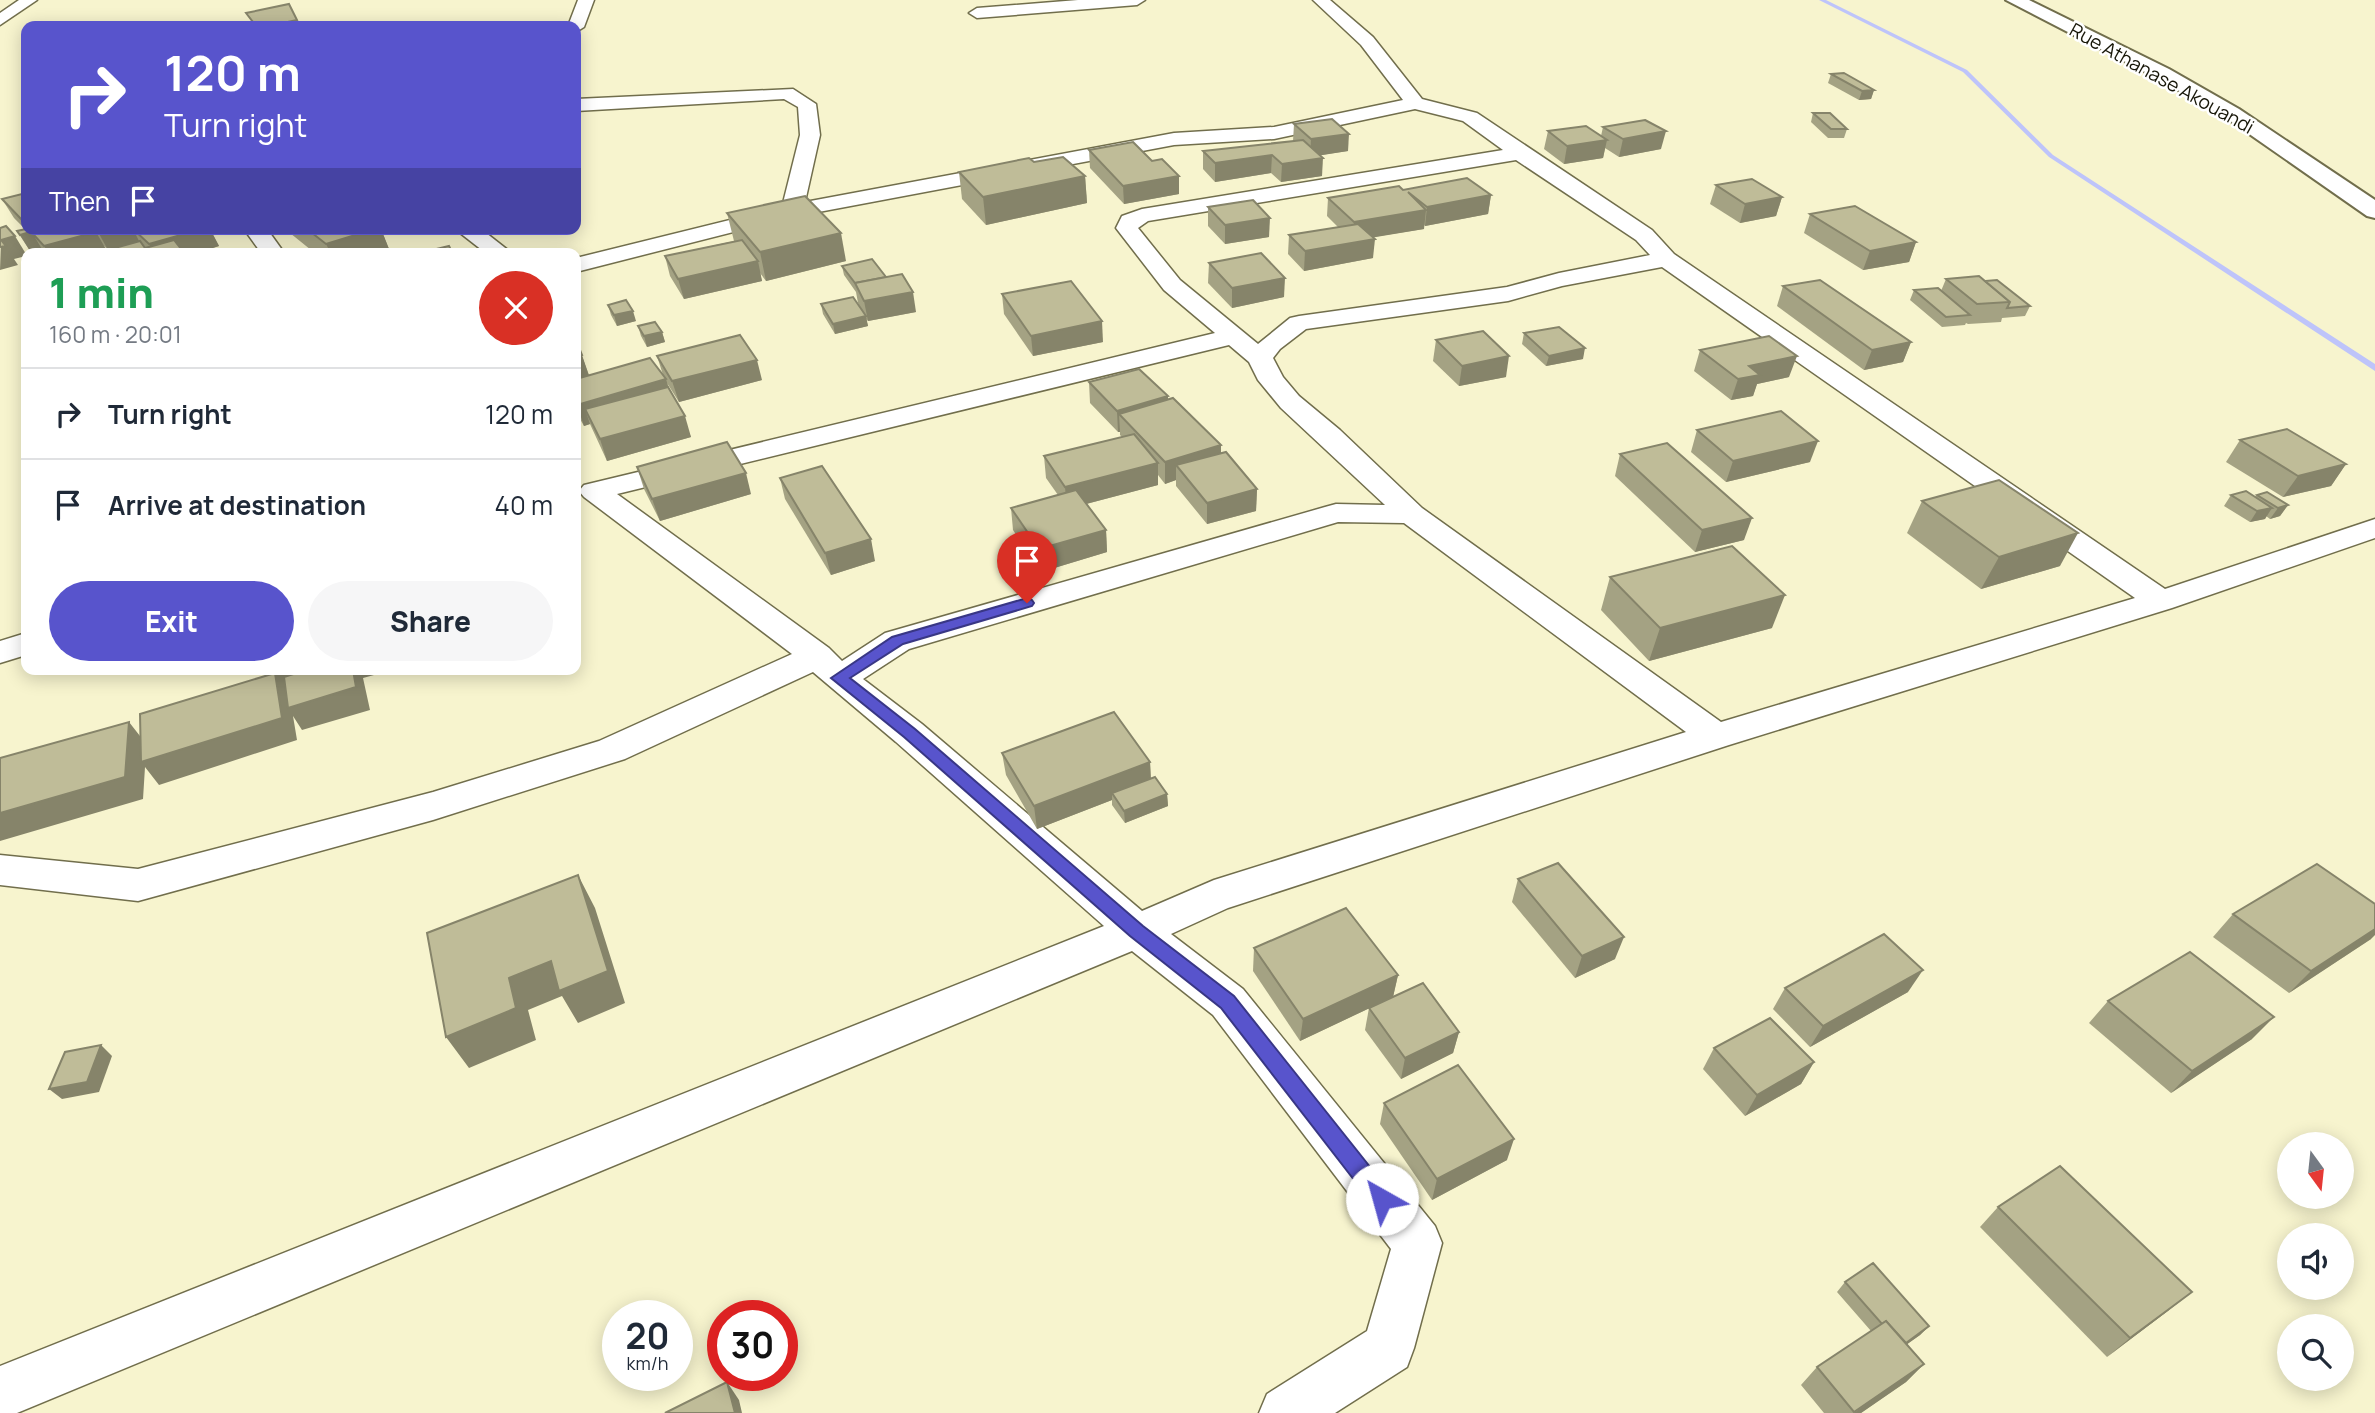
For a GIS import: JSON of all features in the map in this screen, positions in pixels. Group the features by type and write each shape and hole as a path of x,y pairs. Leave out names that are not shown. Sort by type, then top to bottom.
{"street":[{"path":"0,20 29,0"},
{"path":"578,21 586,0"},
{"path":"977,13 1137,0"},
{"path":"1321,0 1367,41 1415,103"},
{"name":"Rue Athanase Akouandi","path":"2015,0 2162,74 2232,113 2375,211"},
{"path":"581,104 787,93 807,104 810,135 792,211"},
{"path":"581,264 792,211 1174,139 1273,133 1415,103 1470,117 1644,235 1667,259 2161,601"},
{"path":"1520,153 1142,215 1130,221 1127,228 1172,285 1231,337 1260,358 1271,380 1290,402 1330,436 1411,514 1716,736"},
{"path":"475,235 493,248"},
{"path":"1260,358 1271,344 1299,323 1508,294 1559,280 1667,259"},
{"path":"582,485 1231,337"},
{"path":"582,485 828,667 909,733 1137,931 1227,1002 1417,1243 1388,1348 1286,1413"},
{"path":"0,870 138,885 433,806 612,750 897,641 1336,513 1411,514"},
{"path":"0,1393 1137,931 1214,896 1716,736 2161,601 2375,528"},
{"path":"0,652 21,646"}],"building":[{"path":"289,4 297,20 252,21 246,13"},
{"path":"1844,73 1874,90 1862,91 1831,74"},
{"path":"1813,113 1830,113 1847,129 1831,129"},
{"path":"1332,119 1349,134 1311,139 1294,124"},
{"path":"1645,120 1666,131 1623,139 1603,127"},
{"path":"1586,126 1607,140 1567,146 1548,131"},
{"path":"1303,140 1323,158 1282,164 1272,155 1215,163 1203,151"},
{"path":"1133,142 1152,161 1162,159 1179,176 1123,186 1089,150"},
{"path":"1063,157 1085,176 983,197 959,172 1029,158 1034,162"},
{"path":"1467,178 1491,195 1427,207 1408,192 1426,210 1354,222 1328,198 1399,186 1403,190"},
{"path":"1752,179 1782,197 1745,204 1716,185"},
{"path":"21,194 21,219 2,199"},
{"path":"805,196 841,233 760,252 727,213"},
{"path":"1253,200 1270,218 1225,225 1208,207"},
{"path":"1855,206 1916,242 1870,251 1810,214"},
{"path":"1358,224 1375,239 1305,251 1289,235"},
{"path":"6,226 15,236 1,240 6,246 0,247 0,228"},
{"path":"34,235 85,235 44,246"},
{"path":"139,235 181,235 149,244"},
{"path":"315,235 355,235 326,244"},
{"path":"174,240 180,248 145,248"},
{"path":"742,240 758,261 678,279 665,256"},
{"path":"140,241 145,248 115,248"},
{"path":"1261,253 1285,278 1232,288 1209,263"},
{"path":"872,259 886,277 855,283 842,266"},
{"path":"902,274 913,292 864,301 855,283"},
{"path":"1979,276 2010,302 1977,304 1946,279"},
{"path":"1820,280 1911,342 1872,350 1783,286"},
{"path":"1997,280 2030,306 2007,308 2010,302 1985,281"},
{"path":"1071,281 1102,321 1031,336 1002,294"},
{"path":"1938,288 1970,315 1946,317 1914,290"},
{"path":"853,297 866,316 833,324 821,304"},
{"path":"626,300 633,311 614,315 608,305"},
{"path":"655,322 662,332 644,336 638,326"},
{"path":"1559,327 1585,348 1549,356 1524,333"},
{"path":"1483,331 1509,356 1462,366 1436,340"},
{"path":"740,335 757,360 672,381 657,356"},
{"path":"1769,336 1797,356 1749,366 1760,375 1738,379 1700,350"},
{"path":"650,358 666,379 581,404 581,378"},
{"path":"1139,369 1168,396 1117,411 1089,382"},
{"path":"668,387 685,416 600,439 585,409"},
{"path":"1173,398 1221,445 1165,462 1119,414"},
{"path":"1781,411 1818,441 1733,461 1697,430"},
{"path":"2287,429 2346,464 2298,476 2240,440"},
{"path":"1134,434 1158,463 1065,487 1044,456"},
{"path":"727,442 746,473 652,499 637,467"},
{"path":"1667,443 1752,518 1702,530 1620,454"},
{"path":"1226,452 1257,489 1207,503 1176,465"},
{"path":"822,466 871,539 825,553 780,478"},
{"path":"1999,480 2078,533 1999,557 1922,501"},
{"path":"1076,490 1106,530 1039,549 1011,508"},
{"path":"2246,491 2272,508 2257,511 2231,495"},
{"path":"2267,492 2288,505 2278,508 2257,495"},
{"path":"1732,546 1785,595 1660,628 1610,577"},
{"path":"275,675 282,718 141,762 140,714"},
{"path":"354,675 356,687 288,708 284,677"},
{"path":"1114,712 1150,762 1034,806 1002,753"},
{"path":"129,722 125,777 0,813 0,758"},
{"path":"1155,777 1167,794 1124,811 1112,793"},
{"path":"1558,863 1624,937 1582,956 1518,879"},
{"path":"2317,864 2375,904 2375,929 2311,971 2233,914"},
{"path":"578,875 608,971 559,991 551,961 509,978 516,1008 446,1037 427,933"},
{"path":"1346,908 1398,975 1303,1019 1254,948"},
{"path":"1884,934 1923,970 1823,1026 1785,988"},
{"path":"2190,952 2274,1017 2192,1071 2108,1001"},
{"path":"1423,983 1459,1032 1405,1058 1369,1008"},
{"path":"1770,1018 1814,1062 1757,1095 1714,1048"},
{"path":"101,1045 87,1082 49,1089 65,1052"},
{"path":"1458,1065 1514,1139 1437,1179 1384,1103"},
{"path":"2060,1166 2192,1292 2130,1338 1998,1207"},
{"path":"1873,1263 1929,1326 1906,1343 1886,1321 1882,1324 1845,1282"},
{"path":"1886,1321 1924,1364 1854,1412 1817,1367"},
{"path":"709,1391 729,1391 735,1413 665,1413"}],"waterway":[{"path":"1822,0 1965,71 2051,156 2375,368"}],"route":[{"path":"1027,603 897,641 839,678 909,733 1137,931 1227,1002 1382,1199"}]}
